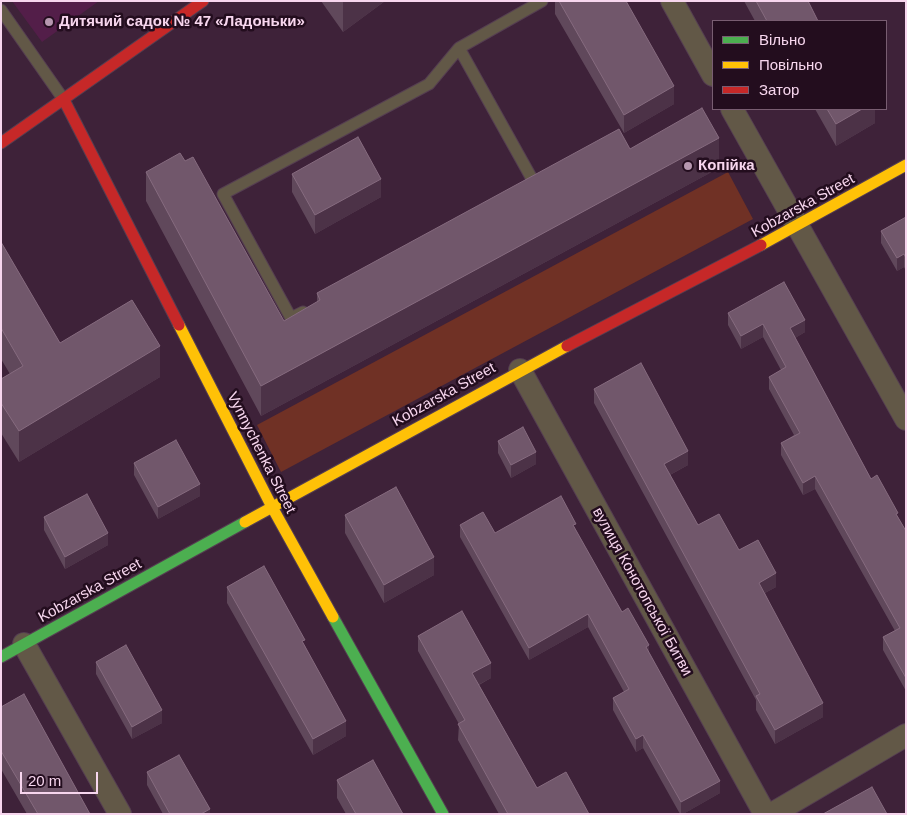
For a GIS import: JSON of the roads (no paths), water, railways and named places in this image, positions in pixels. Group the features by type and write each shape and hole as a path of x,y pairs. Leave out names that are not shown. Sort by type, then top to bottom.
{"street":[{"path":"1,143 203,1"},
{"path":"672,1 712,73"},
{"name":"Vynnychenka Street","path":"64,100 272,507 443,814"},
{"path":"733,110 906,419"},
{"name":"Kobzarska Street","path":"1,657 520,370 797,227 906,165"},
{"name":"вулиця Конотопської Битви","path":"520,370 765,814"},
{"path":"24,644 120,814"},
{"path":"772,814 906,735"}],"lane":[{"path":"316,305 291,318 223,194 429,84 459,48 542,1"},
{"path":"1,10 64,100"},
{"path":"459,48 536,186"}],"place":[{"name":"Дитячий садок № 47 «Ладоньки»","path":"49,22"},
{"name":"Копійка","path":"688,166"}]}
